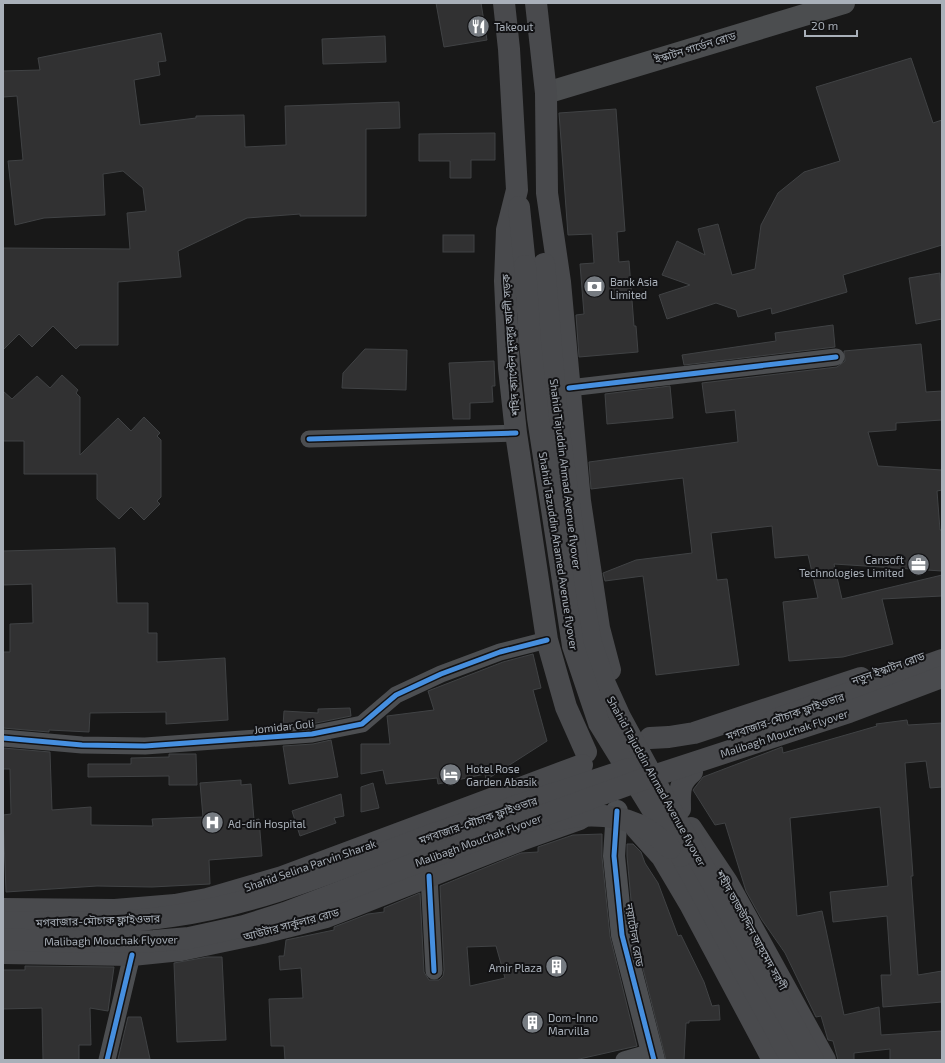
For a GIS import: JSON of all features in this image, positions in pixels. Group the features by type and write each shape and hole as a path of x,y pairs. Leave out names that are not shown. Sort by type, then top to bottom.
{"main road":[{"name":"শহিদ ক্যাপ্টেন মুনসুর আলী সড়ক","path":"504,3 517,190 507,230 505,281 509,368 516,433 547,640 566,707 584,759"},
{"path":"536,3 546,93 547,193 559,274 580,501 599,628 619,696 644,735 658,747 663,758 664,770 663,783 658,792 646,804 631,810 616,810 601,805 588,792 582,774 584,759 593,742 609,732 627,729 644,735"},
{"name":"ইস্কাটন গার্ডেন রোড","path":"546,93 844,3"},
{"path":"517,190 535,265"},
{"path":"535,265 547,193"},
{"name":"Shahid Tazuddin Ahamed Avenue flyover","path":"535,265 530,342 538,418 573,646 599,723 682,857"},
{"name":"Shahid Tajuddin Ahmad Avenue flyover","path":"535,265 579,576 591,643 602,677 620,717 813,1060"},
{"path":"547,640 599,628"},
{"name":"নতুন ইস্কাটন রোড","path":"644,735 669,737 694,733 885,670 942,649"},
{"name":"মগবাজার-মৌচাক ফ্লাইওভার","path":"3,922 61,923 143,919 172,916 246,901 349,867 434,834 828,702 942,660"},
{"name":"Malibagh Mouchak Flyover","path":"3,939 118,942 189,938 244,926 285,913 361,883 596,796 849,712 942,676"},
{"path":"663,783 870,712 942,685"},
{"name":"Shahid Selina Parvin Sharak","path":"12,909 115,910 175,905 207,899 282,877 584,759"},
{"path":"680,809 681,787 684,778 692,772"},
{"name":"শহীদ তাজউদ্দিন আহমেদ সরণী","path":"663,783 727,882 825,1060"},
{"path":"616,810 662,857 691,906 774,1060"},
{"name":"আউটার সার্কুলার রোড","path":"12,954 132,955 181,950 222,942 326,917 520,840 616,810"},
{"path":"285,913 319,910 341,904 500,841 568,817 595,816 623,819 649,830 682,857"},
{"name":"Shahid Tajuddin Ahmad Avenue flyover","path":"682,857 792,1060"},
{"path":"12,909 12,954"}],"street":[{"path":"569,388 836,357"},
{"path":"309,439 516,433"},
{"name":"Jomidar Goli","path":"3,738 82,745 145,746 225,741 319,732 362,724 396,695 441,674 500,652 547,640"},
{"name":"নয়াটোলা রোড","path":"616,810 614,856 622,935 653,1056"},
{"path":"429,876 434,971"},
{"path":"107,1060 132,955"},
{"path":"624,1060 653,1056"}],"building":[{"path":"436,3 481,3 487,40 444,47"},
{"path":"161,33 166,61 158,62 160,75 134,80 140,125 196,118 196,116 244,115 245,147 286,145 285,106 399,102 400,128 366,129 366,216 300,216 300,214 247,218 178,251 181,277 118,282 118,345 80,345 76,349 53,326 32,347 19,334 3,350 3,248 130,249 127,213 146,211 143,188 123,171 103,174 105,215 44,218 15,225 8,161 23,160 17,96 3,97 3,71 40,70 38,58"},
{"path":"385,36 386,62 323,64 322,39"},
{"path":"911,58 933,123 942,120 942,245 843,275 847,292 772,314 771,308 738,317 736,310 716,303 667,319 659,295 690,285 662,275 677,241 705,255 698,229 718,224 732,275 755,269 761,225 778,193 804,172 840,161 816,87"},
{"path":"616,109 625,231 617,232 619,262 629,261 634,326 636,326 638,352 579,357 576,315 584,314 580,264 594,263 592,234 568,235 559,113"},
{"path":"495,133 495,160 471,160 471,178 450,178 450,161 419,161 419,134"},
{"path":"443,235 474,235 474,252 443,252"},
{"path":"940,273 942,319 916,324 909,278"},
{"path":"833,325 835,347 684,365 682,355 776,341 775,333"},
{"path":"921,344 926,392 942,391 942,420 896,423 896,430 868,432 878,466 942,470 942,490 937,491 940,530 942,530 942,571 834,564 842,599 942,575 942,596 882,599 893,644 843,657 789,661 783,602 818,598 808,555 775,558 772,526 711,533 717,580 727,579 739,665 656,675 643,576 605,581 603,573 636,560 692,553 683,478 591,489 589,462 738,442 735,410 706,413 702,383 837,367 845,361 844,351"},
{"path":"365,349 407,350 406,390 342,388 343,373"},
{"path":"494,361 495,386 492,386 493,402 470,403 470,419 453,419 449,363"},
{"path":"62,375 78,390 76,393 80,397 80,455 118,418 131,431 144,417 160,433 157,436 161,440 161,497 157,501 160,504 144,520 131,507 119,519 97,499 97,474 24,474 24,441 3,441 3,391 12,399 37,376 50,388"},
{"path":"670,386 673,418 607,424 605,394"},
{"path":"115,548 117,603 148,603 148,633 157,633 157,662 225,658 228,720 166,724 166,712 90,713 89,732 49,730 49,732 3,728 3,652 10,652 10,624 33,623 32,584 3,585 3,551"},
{"path":"533,654 541,688 533,690 547,741 486,780 485,774 438,784 437,778 386,784 383,770 361,774 361,744 390,744 387,716 434,710 428,691 503,662"},
{"path":"350,708 351,716 311,724 283,726 284,711 318,713 318,709"},
{"path":"907,720 908,725 942,723 942,787 930,788 926,761 905,763 918,975 942,971 942,1002 883,1007 881,975 891,975 887,916 833,922 830,892 888,886 880,807 790,818 797,916 822,911 844,1015 879,1007 881,1035 942,1031 942,1060 890,1060 890,1049 854,1053 854,1060 838,1060 833,1041 828,1040 821,1016 816,1017 785,953 762,920 746,891 725,823 715,825 693,790 703,777 782,747 783,753 877,726 876,724"},
{"path":"331,740 338,777 289,784 283,746 313,744"},
{"path":"3,748 50,752 52,810 91,807 91,825 153,826 152,819 203,817 200,783 241,780 241,785 251,784 254,820 259,819 262,856 209,860 210,884 152,887 97,886 6,892 3,815 11,814 10,769 3,769"},
{"path":"169,754 196,754 197,785 169,785 169,776 88,777 88,764 131,764 131,758 169,757"},
{"path":"373,783 379,808 361,812 361,787"},
{"path":"341,794 344,816 334,818 336,823 300,836 292,811"},
{"path":"602,834 602,857 610,936 637,1046 575,1060 285,1060 284,1046 271,1046 269,999 303,998 301,968 280,970 279,956 284,956 286,940 334,930 334,927 368,914 384,912 384,908 420,893 424,972 429,980 439,980 443,976 444,970 440,886 521,853 538,852 538,847 573,835","holes":["496,946 505,978 470,986 467,947"]},
{"path":"627,844 633,844 641,852 645,863 658,883 678,936 681,935 704,982 712,1006 719,1005 720,1020 689,1021 689,1023 686,1023 684,1060 666,1060 634,933"},
{"path":"207,957 222,957 226,1040 177,1042 174,963"},
{"path":"25,966 114,967 108,1011 90,1008 91,1045 79,1045 79,1060 43,1060 42,1008 3,1009 3,970 25,970"},
{"path":"128,1017 141,1017 150,1059 118,1059"}],"cycle path":[{"path":"569,388 836,357"},
{"path":"309,439 516,433"},
{"path":"3,738 82,745 145,746 312,734 362,724 396,695 441,674 500,652 547,640"},
{"path":"617,811 614,856 622,935 654,1060"},
{"path":"429,876 434,971"},
{"path":"107,1060 132,955"}],"place":[{"name":"Takeout","path":"478,26"},
{"name":"Bank Asia Limited","path":"594,287"},
{"name":"Cansoft Technologies Limited","path":"919,565"},
{"name":"Hotel Rose Garden Abasik","path":"450,774"},
{"name":"Ad-din Hospital","path":"212,823"},
{"name":"Amir Plaza","path":"557,967"},
{"name":"Dom-Inno Marvilla","path":"532,1023"}]}
